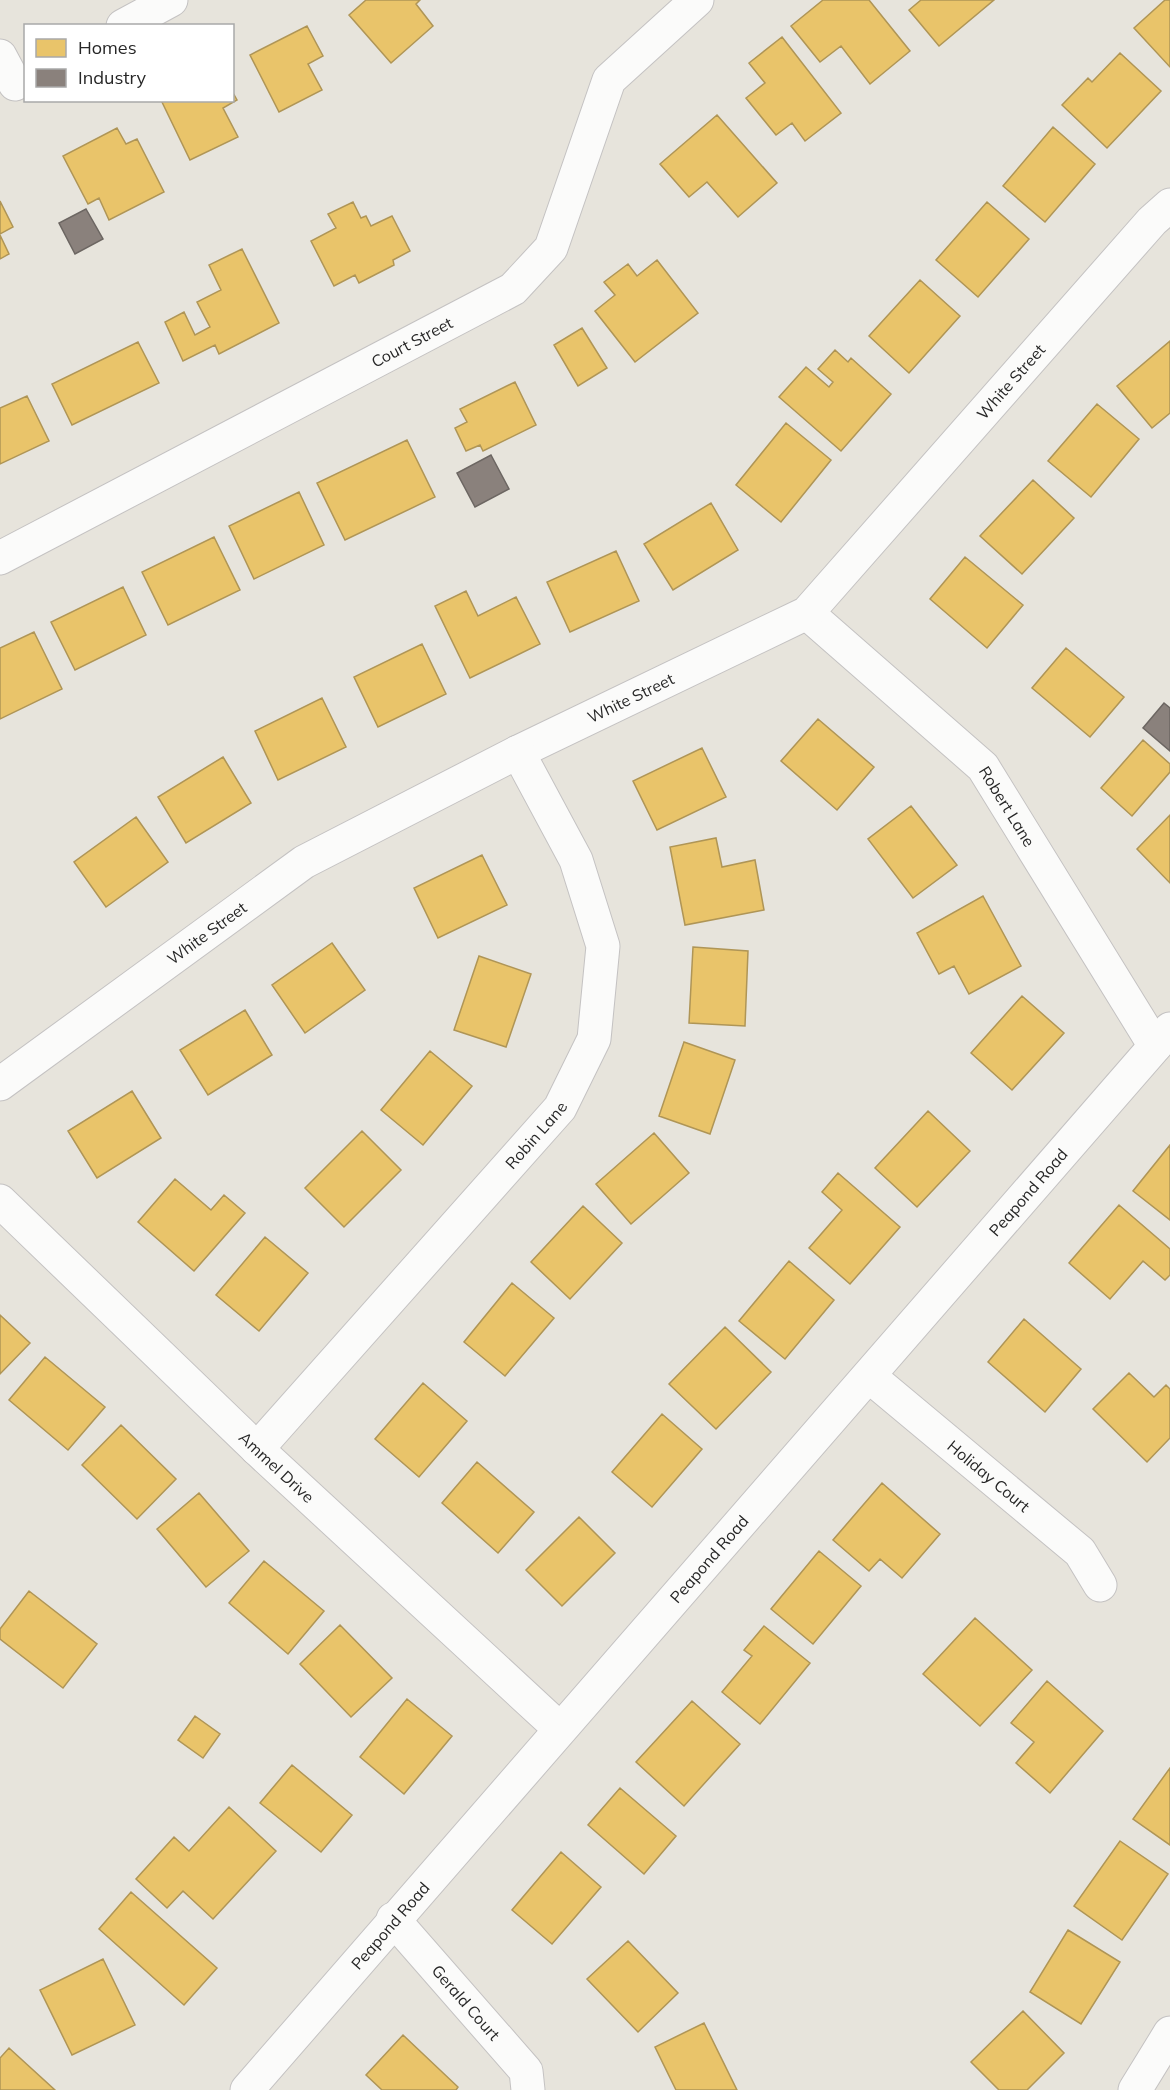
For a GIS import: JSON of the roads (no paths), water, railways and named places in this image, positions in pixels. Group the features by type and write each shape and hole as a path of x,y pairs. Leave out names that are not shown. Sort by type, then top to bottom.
{"street":[{"path":"127,24 171,0"},
{"name":"Court Street","path":"0,558 513,289 551,249 609,80 697,0"},
{"name":"White Street","path":"0,1084 303,862 518,752 807,613 1152,221 1170,205"},
{"name":"Robert Lane","path":"807,613 983,767 1163,1038"},
{"name":"Robin Lane","path":"257,1449 560,1108 594,1038 603,946 576,860 518,752"},
{"name":"Peapond Road","path":"247,2090 393,1919 1163,1038"},
{"name":"Ammel Drive","path":"0,1200 257,1449 560,1729"},
{"name":"Holiday Court","path":"869,1376 1080,1552 1100,1585"},
{"name":"Gerald Court","path":"393,1919 526,2071 528,2090"},
{"path":"1134,2090 1170,2034"}]}
